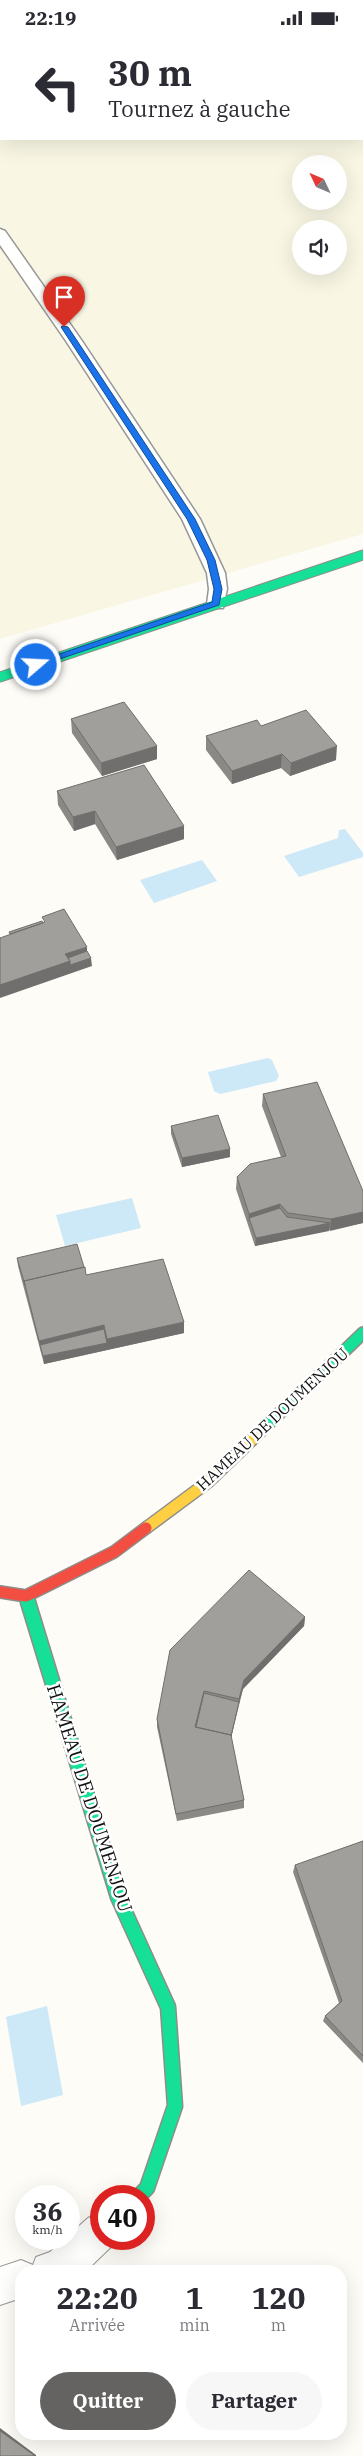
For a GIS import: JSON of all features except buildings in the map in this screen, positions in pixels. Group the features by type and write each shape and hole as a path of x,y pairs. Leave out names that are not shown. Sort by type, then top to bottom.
{"street":[{"path":"0,677 363,555"},
{"name":"HAMEAU DE DOUMENJOU","path":"148,2185 175,2106 168,2007 118,1897 26,1596 114,1551 208,1482 363,1333"},
{"path":"0,1592 26,1596"},
{"path":"64,2265 90,2241"},
{"path":"0,2285 15,2281"}],"lane":[{"path":"0,234 191,519 216,573 218,589 216,604"}],"shaded area":[{"path":"0,140 363,140 363,534 0,639"}],"water":[{"path":"345,829 363,853 363,857 299,877 284,856 338,838 339,830"},
{"path":"202,860 217,881 154,903 140,880"},
{"path":"268,1058 272,1060 279,1076 276,1081 220,1094 214,1091 208,1072"},
{"path":"132,1198 141,1228 65,1246 56,1215"},
{"path":"47,2006 63,2095 21,2106 6,2017"}],"traffic: fast":[{"path":"0,677 363,555"},
{"path":"263,1429 363,1333"},
{"path":"26,1596 118,1897 168,2007 175,2106 148,2185"}],"traffic: slow":[{"path":"146,1528 208,1482 263,1429"}],"traffic: jam":[{"path":"0,1592 26,1596 114,1552 146,1528"}],"route":[{"path":"36,665 90,645 216,604 218,589 216,573 211,560 191,519 64,327"}]}
